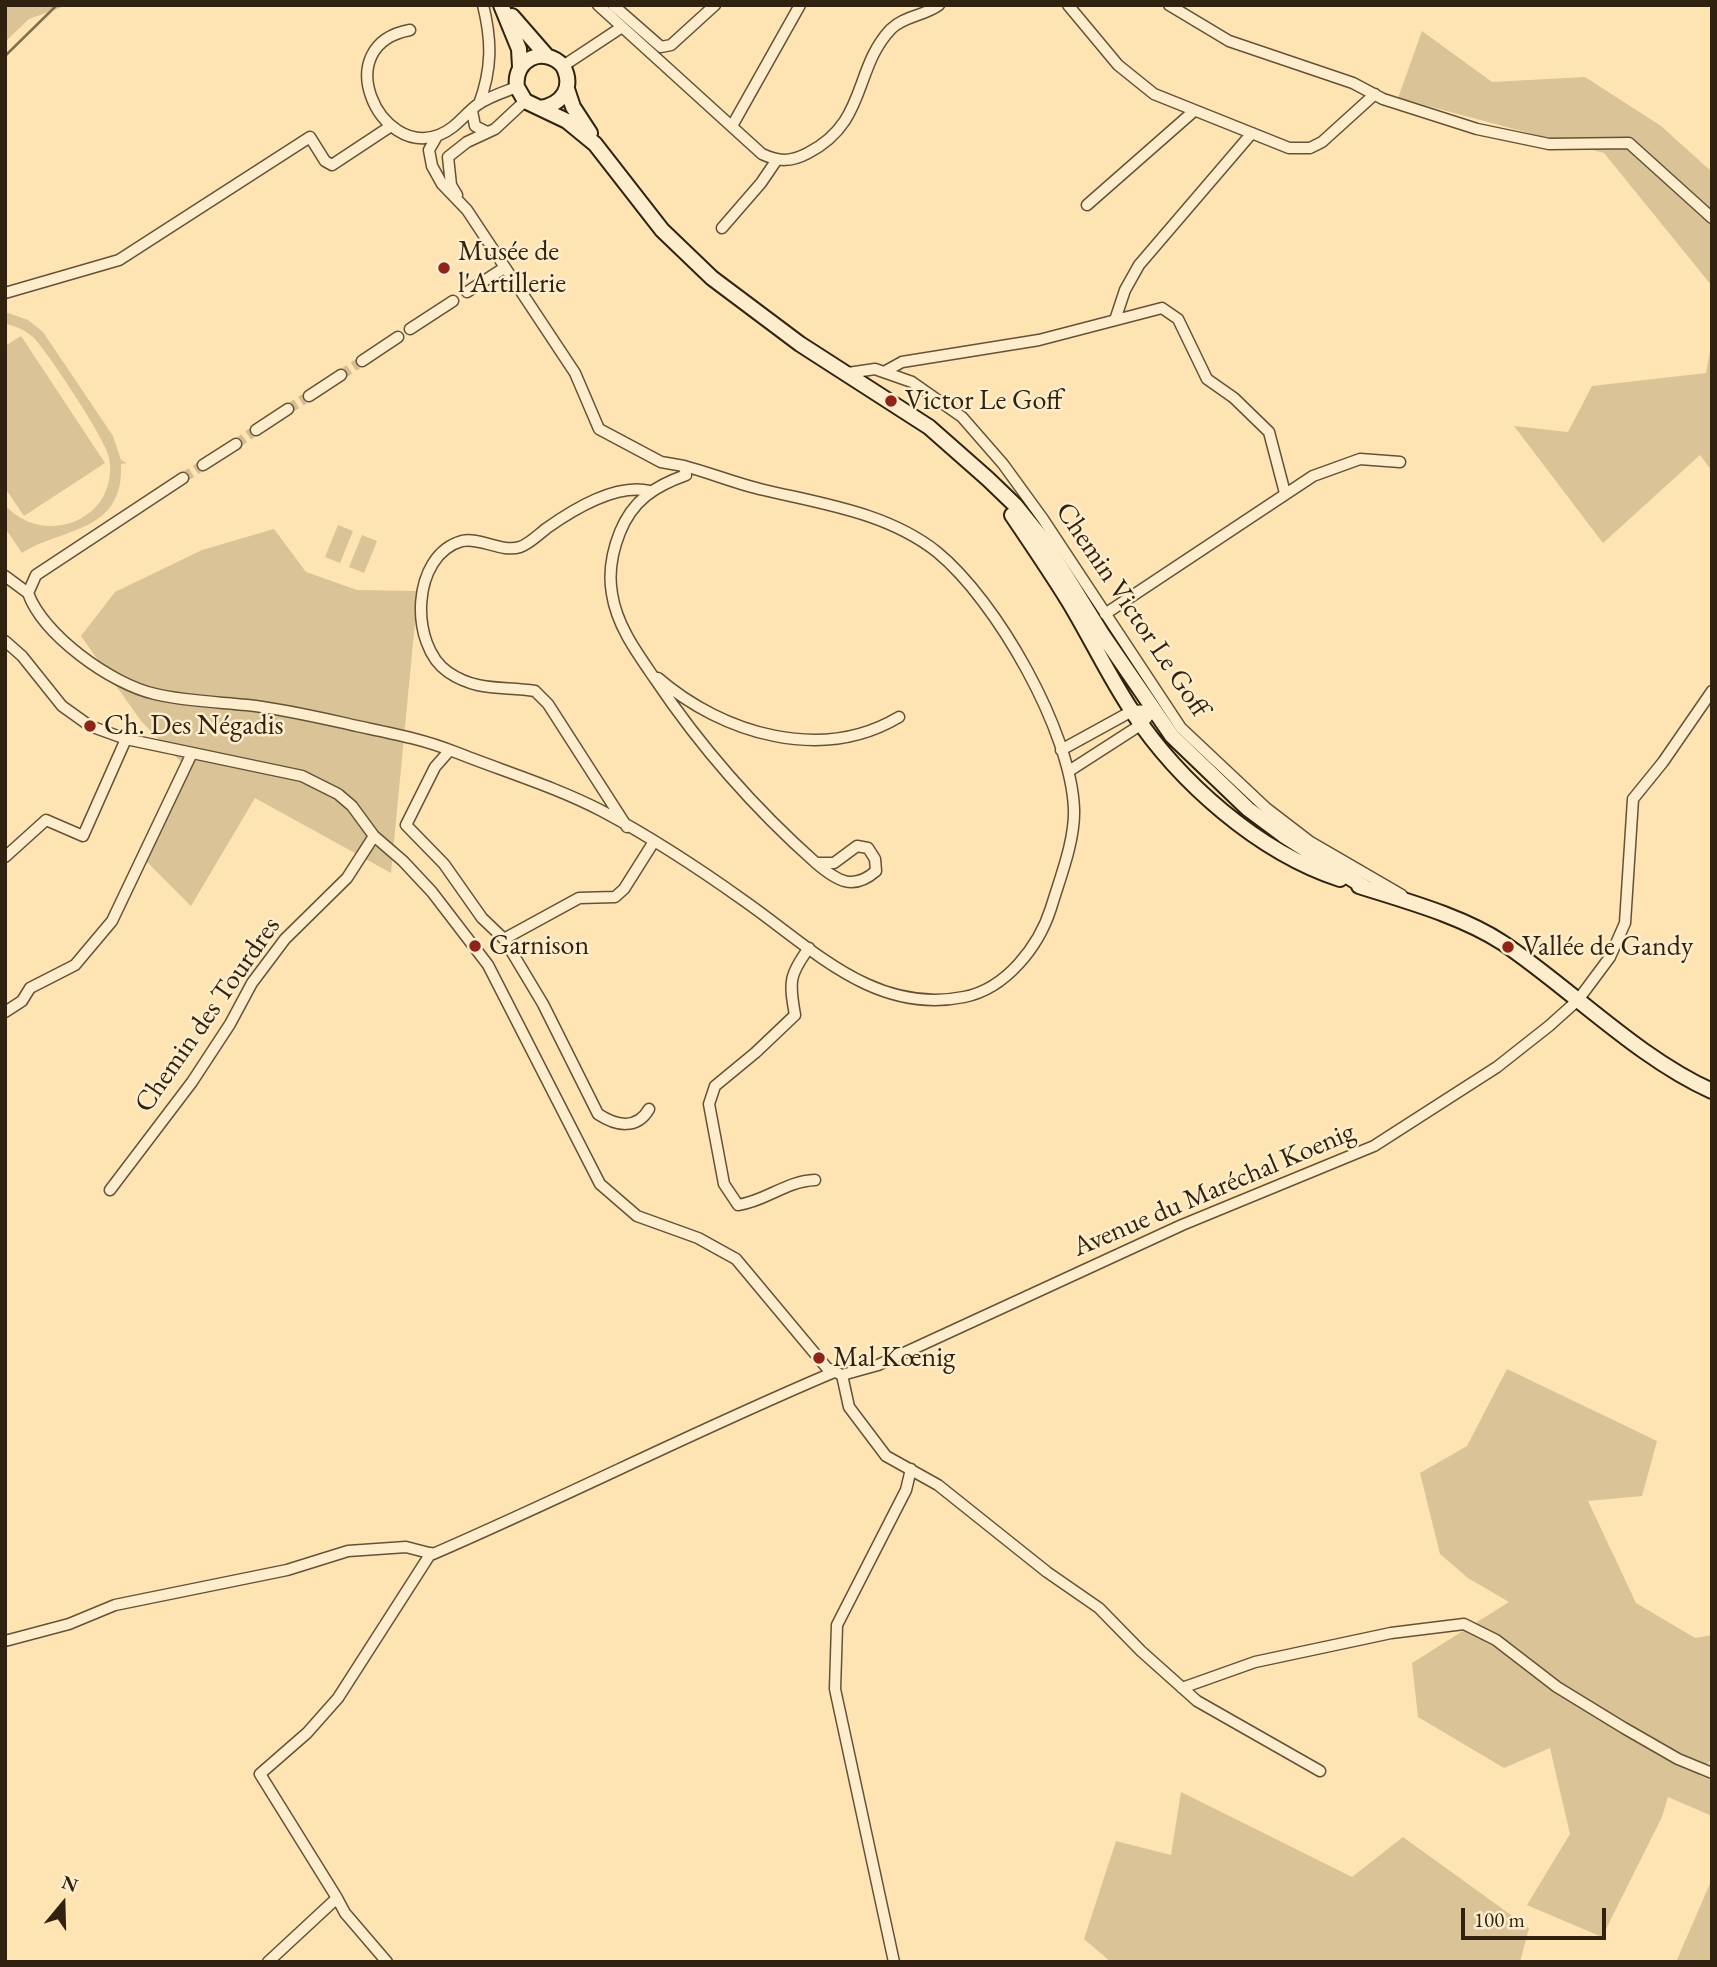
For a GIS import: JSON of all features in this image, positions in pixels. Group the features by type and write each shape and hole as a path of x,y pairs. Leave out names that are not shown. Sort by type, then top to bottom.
{"street":[{"path":"483,5 490,32 491,60 475,107 475,126 487,132"},
{"path":"503,5 546,55 563,66 573,107 594,144 662,230 712,278 800,344 929,427 988,479 1015,505 1045,542 1172,736 1209,775 1248,809 1283,835 1366,888"},
{"path":"503,5 519,49 520,67 516,87 525,101 567,121 594,144"},
{"path":"598,5 762,154 776,161 800,157 819,147 838,131 854,108 878,48 890,30 900,22 928,13 939,5"},
{"path":"613,5 662,47 671,45 715,5"},
{"path":"732,126 800,5"},
{"path":"1068,5 1118,65 1154,94 1289,148 1310,148 1354,116 1375,94"},
{"path":"1170,6 1229,41 1477,129 1549,144 1629,143 1712,218"},
{"path":"563,66 622,27"},
{"path":"411,30 380,41 370,58 368,87 382,119 406,136 437,136 457,125 475,107 516,87"},
{"path":"520,67 531,57 546,55"},
{"path":"540,108 557,103 567,89"},
{"path":"5,576 28,593 34,610 97,668 154,694 293,713 416,738 576,800 628,827 715,880 809,948 876,990 908,1000 937,1001 972,996 995,983 1023,961 1045,928 1075,813 1069,771 1021,658 968,582 940,554 912,534 839,505 761,489 684,466 661,462 599,429 575,373 451,186 448,157 467,142 510,117 525,101"},
{"path":"1087,205 1194,111"},
{"path":"5,293 120,260 310,137 324,161 332,165 391,125"},
{"path":"1115,320 1125,290 1145,257 1252,133"},
{"path":"437,136 429,150 432,166 442,184 467,210"},
{"path":"722,228 728,217 761,183 776,161"},
{"path":"467,292 504,268"},
{"path":"410,329 453,301"},
{"path":"884,372 902,362 1038,340 1162,308 1178,319 1207,379 1234,398 1269,432 1285,493"},
{"path":"362,361 398,337"},
{"name":"Chemin Victor Le Goff","path":"848,373 875,369 912,382 962,417 1003,464 1043,519 1181,728 1229,774 1309,841 1374,877 1421,908"},
{"path":"309,396 341,374"},
{"path":"256,430 288,409"},
{"path":"203,465 236,444"},
{"path":"1105,614 1248,522 1285,493 1313,476 1360,459 1400,462"},
{"path":"684,466 686,475 650,491 624,523 610,565 611,594 617,614 630,643 716,764 761,813 816,863 837,880 850,885 865,881 876,871 875,859 868,848 857,846 834,863 816,863"},
{"path":"28,593 36,575 183,478"},
{"path":"988,479 1068,599 1132,711 1166,755 1203,793 1243,826 1283,853 1325,874 1465,924 1502,942 1659,1060 1712,1091"},
{"path":"628,827 548,704 535,691 499,691 464,681 447,671 432,658 420,611 422,587 431,570 449,548 463,541 521,547 586,506 631,489 650,491"},
{"path":"5,641 22,656 62,706 76,718 102,731 283,771 320,784 352,806 374,836 403,861 432,892 488,965 600,1184 637,1216 710,1244 736,1259 837,1374 849,1407 886,1456 938,1485 1047,1572 1099,1608 1198,1702 1320,1770"},
{"path":"647,668 698,707 724,720 782,738 853,738 874,732 900,717"},
{"name":"Avenue du Maréchal Koenig","path":"431,1553 543,1506 719,1420 837,1374 878,1365 1182,1224 1374,1146 1497,1067 1578,1000 1610,957 1625,923 1633,799 1663,762 1712,691"},
{"path":"1061,750 1132,711 1153,710"},
{"path":"1069,771 1142,724 1153,710"},
{"path":"5,857 46,820 83,836 126,738"},
{"path":"450,750 436,766 406,825 444,864 482,918 505,939 543,1004 598,1114 610,1122 629,1125 645,1116 649,1109"},
{"path":"6,1010 22,1001 30,988 75,965 112,921 192,753"},
{"name":"Chemin des Tourdres","path":"110,1190 192,1082 230,1024 252,983 285,939 347,878 374,836"},
{"path":"505,939 579,898 615,897 624,889 653,843"},
{"path":"809,948 794,968 790,984 795,1015 715,1086 709,1104 724,1184 738,1205 752,1203 797,1181 815,1180"},
{"path":"894,1962 835,1689 836,1646 837,1625 906,1490 911,1469"},
{"path":"5,1641 69,1624 115,1605 287,1570 348,1551 406,1548 431,1553 338,1698 307,1733 260,1774 345,1913 387,1962"},
{"path":"1182,1688 1255,1662 1391,1633 1464,1624 1496,1640 1557,1687 1624,1728 1678,1759 1712,1773"},
{"path":"268,1962 337,1898"}],"shaded area":[{"path":"5,5 68,5 29,19 5,42"},
{"path":"1422,31 1492,82 1585,77 1661,126 1712,172 1712,286 1604,153 1398,98"},
{"path":"5,312 28,320 43,332 113,436 121,460 127,463 121,464 119,487 112,504 102,516 88,525 22,553 5,528 5,505 19,517 35,524 69,524 84,517 97,506 106,491 110,466 108,453 100,437 61,374 34,338 21,329 5,324"},
{"path":"21,336 105,463 24,516 5,488 5,346"},
{"path":"1712,341 1712,471 1700,455 1603,543 1514,426 1568,432 1592,386 1706,373"},
{"path":"338,525 353,531 340,563 325,557"},
{"path":"274,529 306,572 357,590 418,591 391,873 255,798 191,906 139,854 183,764 141,721 81,636 115,592 202,550"},
{"path":"362,535 377,541 364,573 349,567"},
{"path":"1507,1369 1657,1441 1642,1496 1588,1501 1636,1603 1695,1638 1712,1635 1712,1758 1699,1775 1712,1781 1712,1816 1668,1797 1662,1817 1602,1937 1527,1905 1570,1834 1550,1748 1504,1768 1418,1717 1412,1663 1509,1602 1468,1578 1440,1554 1420,1473 1467,1446"},
{"path":"1181,1792 1352,1877 1403,1837 1529,1928 1520,1962 1111,1962 1084,1939 1116,1841 1171,1855"},
{"path":"1712,1879 1710,1962 1676,1962"}],"waterway":[{"path":"5,56 57,5"}],"tunnel":[{"path":"341,375 362,361"},
{"path":"288,409 309,396"},
{"path":"236,444 256,430"},
{"path":"183,478 203,465"}],"place":[{"name":"Musée de l'Artillerie","path":"444,268"},
{"name":"Victor Le Goff","path":"891,401"},
{"name":"Ch. Des Négadis","path":"90,726"},
{"name":"Garnison","path":"475,946"},
{"name":"Vallée de Gandy","path":"1508,947"},
{"name":"Mal Kœnig","path":"819,1358"}]}
